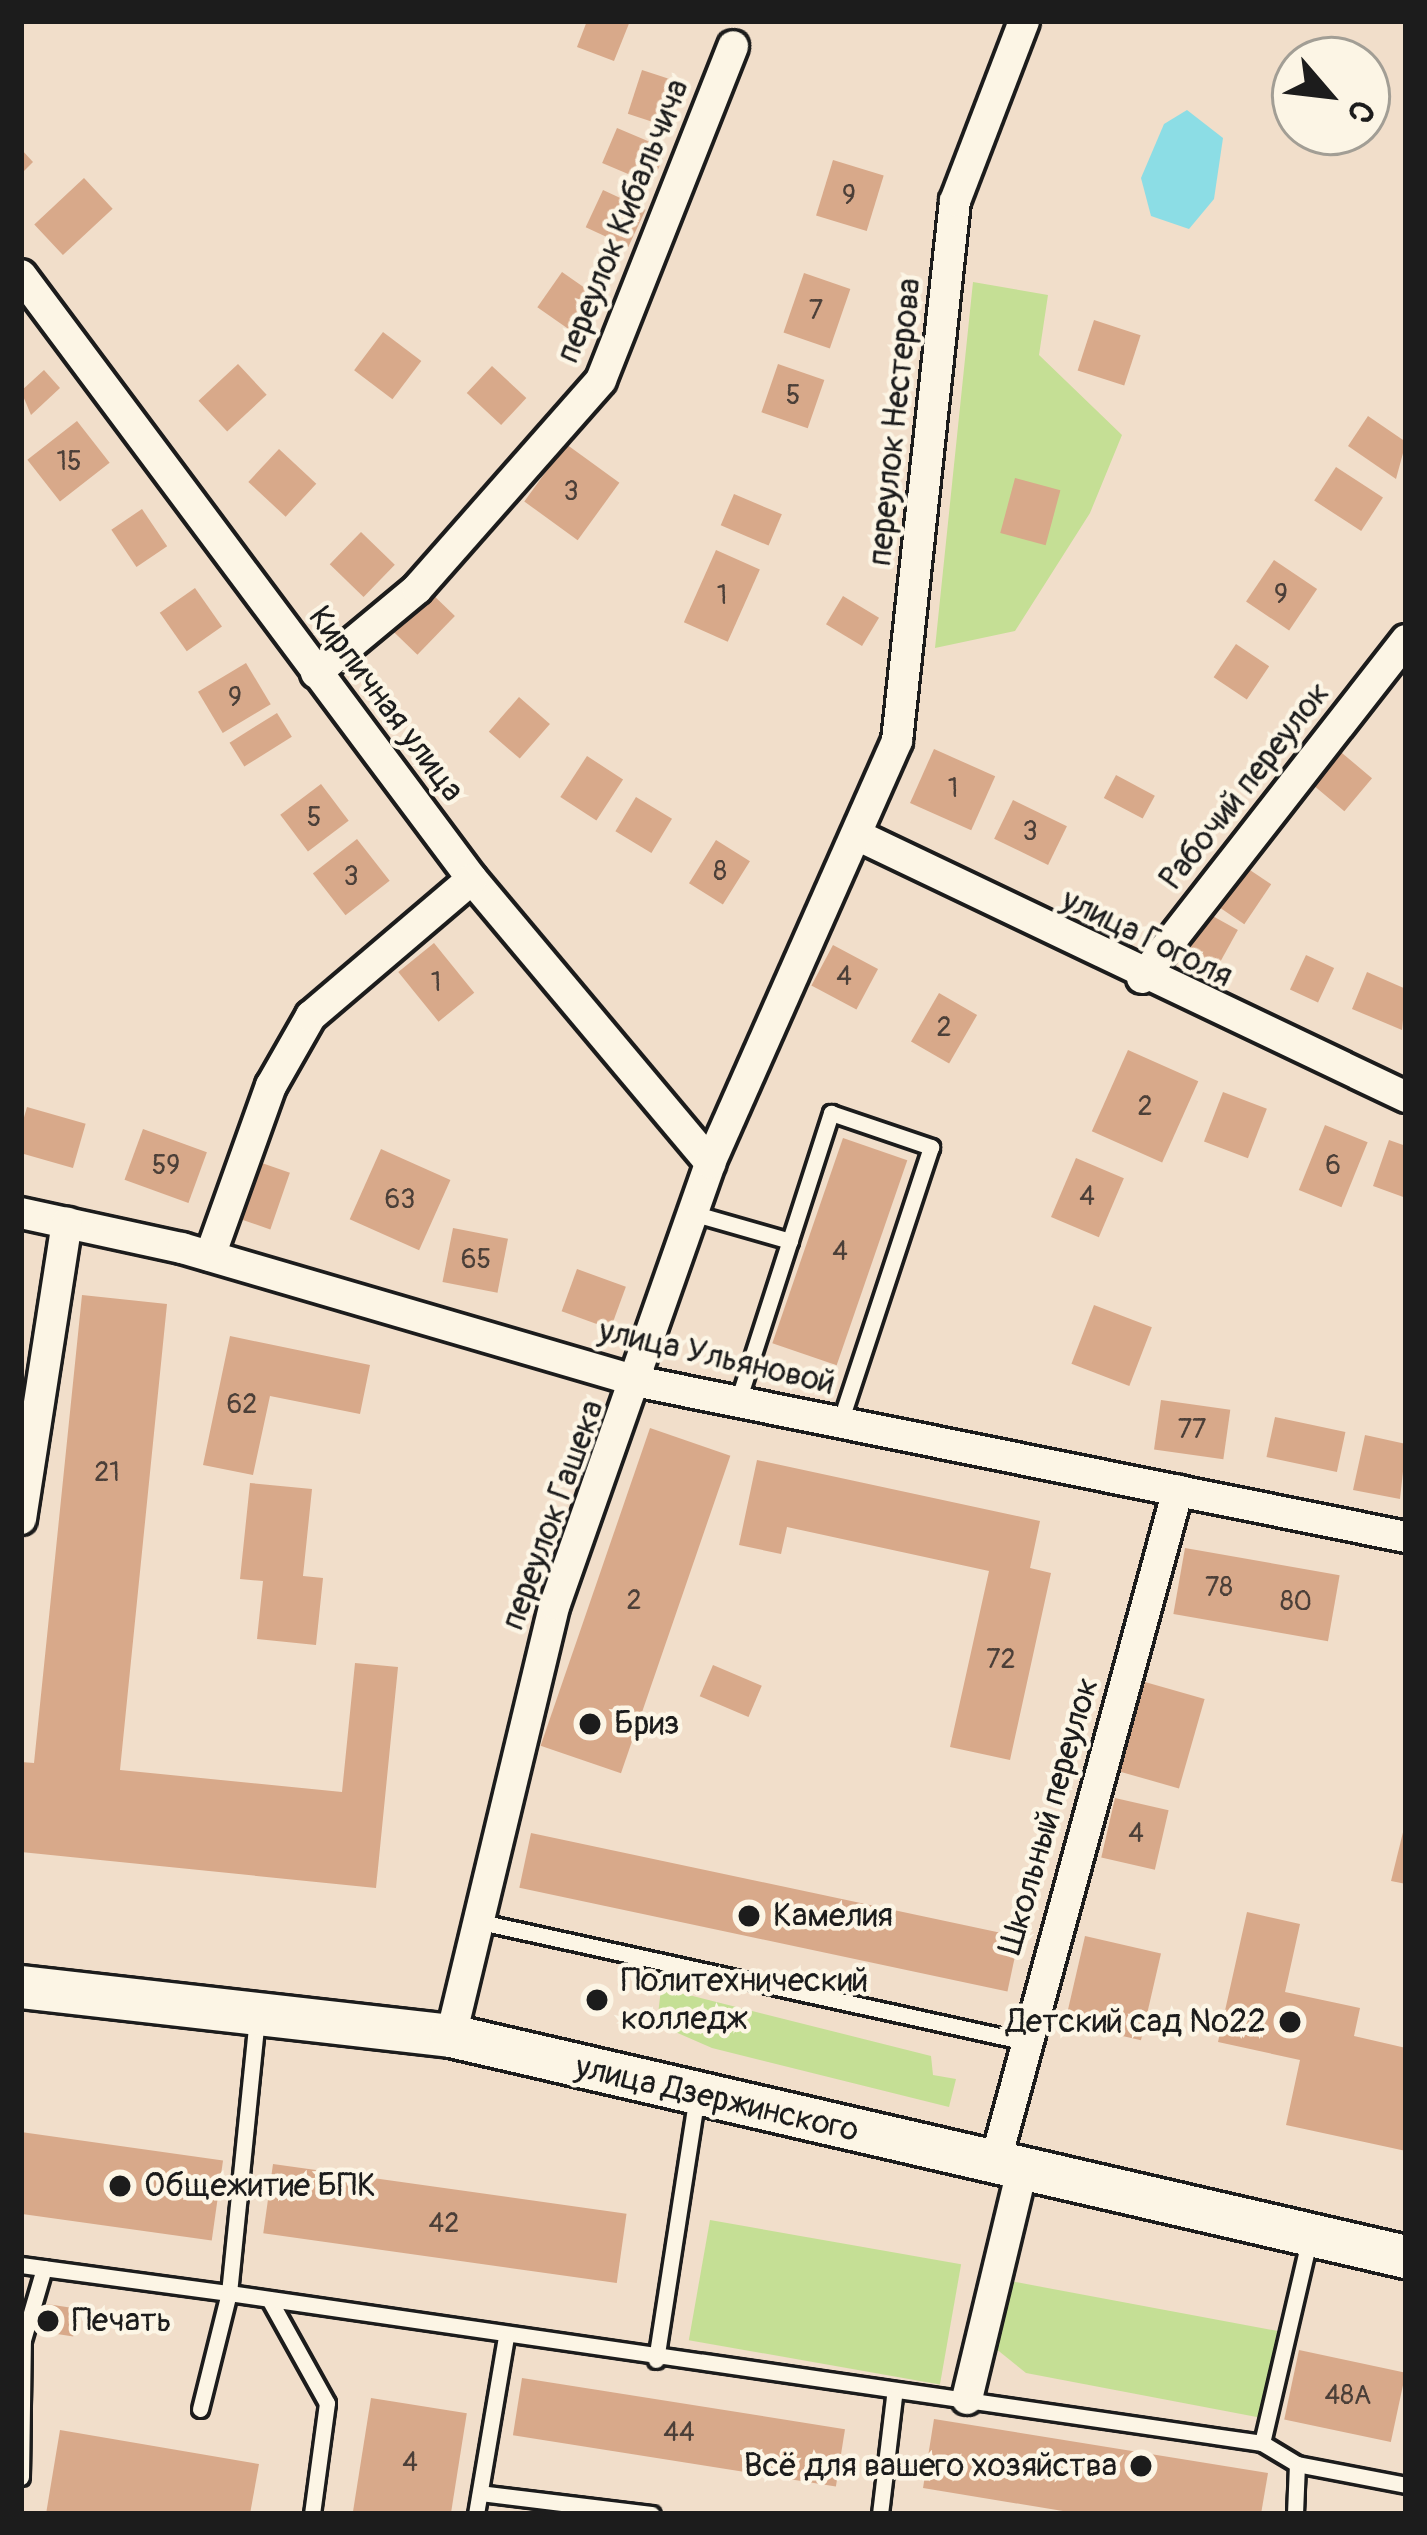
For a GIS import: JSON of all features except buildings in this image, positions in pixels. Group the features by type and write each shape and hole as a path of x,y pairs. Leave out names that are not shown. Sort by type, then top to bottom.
{"main road":[{"name":"улица Дзержинского","path":"21,1987 451,2036 1406,2257"}],"street":[{"name":"переулок Нестерова","path":"861,837 897,741 955,201 1024,21"},
{"name":"переулок Кибальчича","path":"316,673 417,589 601,380 733,46"},
{"name":"Кирпичная улица","path":"21,275 472,878 710,1163"},
{"name":"Рабочий переулок","path":"1142,978 1406,640"},
{"name":"улица Гоголя","path":"861,837 1142,978 1406,1096"},
{"name":"переулок Гашека","path":"451,2036 556,1604 640,1382 710,1163 775,1000 861,837"},
{"path":"210,1256 271,1086 311,1016 472,878"},
{"name":"улица Ульяновой","path":"21,1214 210,1256 640,1382 1406,1537"},
{"path":"21,1520 68,1223"},
{"name":"Школьный переулок","path":"967,2399 1008,2167 1022,2041 1178,1490"}],"lane":[{"path":"738,1402 831,1113 931,1147 840,1422"},
{"path":"692,1213 790,1241"},
{"path":"476,1921 1022,2041"},
{"path":"200,2408 229,2293 258,2012"},
{"path":"656,2360 698,2095"},
{"path":"1262,2443 1310,2236"},
{"path":"21,2265 894,2396 967,2399 1262,2443 1297,2464 1406,2485"},
{"path":"21,2477 23,2341 44,2268"},
{"path":"269,2299 328,2403 312,2514"},
{"path":"476,2514 506,2336"},
{"path":"880,2514 894,2396"},
{"path":"1295,2514 1297,2464"},
{"path":"480,2493 652,2514"}],"green space":[{"path":"973,282 1048,295 1039,355 1122,435 1090,513 1015,631 935,648"},
{"path":"661,1988 931,2056 933,2075 956,2079 949,2107 712,2048 657,2024"},
{"path":"710,2220 961,2264 940,2384 689,2340"},
{"path":"1010,2281 1278,2331 1262,2418 1026,2373 995,2348"}],"water":[{"path":"1187,110 1223,138 1214,199 1189,229 1151,216 1141,178 1164,124"}],"place":[{"name":"Бриз","path":"590,1724"},
{"name":"Камелия","path":"749,1916"},
{"name":"Политехнический колледж","path":"597,2000"},
{"name":"Детский сад №22","path":"1290,2022"},
{"name":"Общежитие БПК","path":"120,2186"},
{"name":"Печать","path":"48,2321"},
{"name":"Всё для вашего хозяйства","path":"1141,2466"}]}
